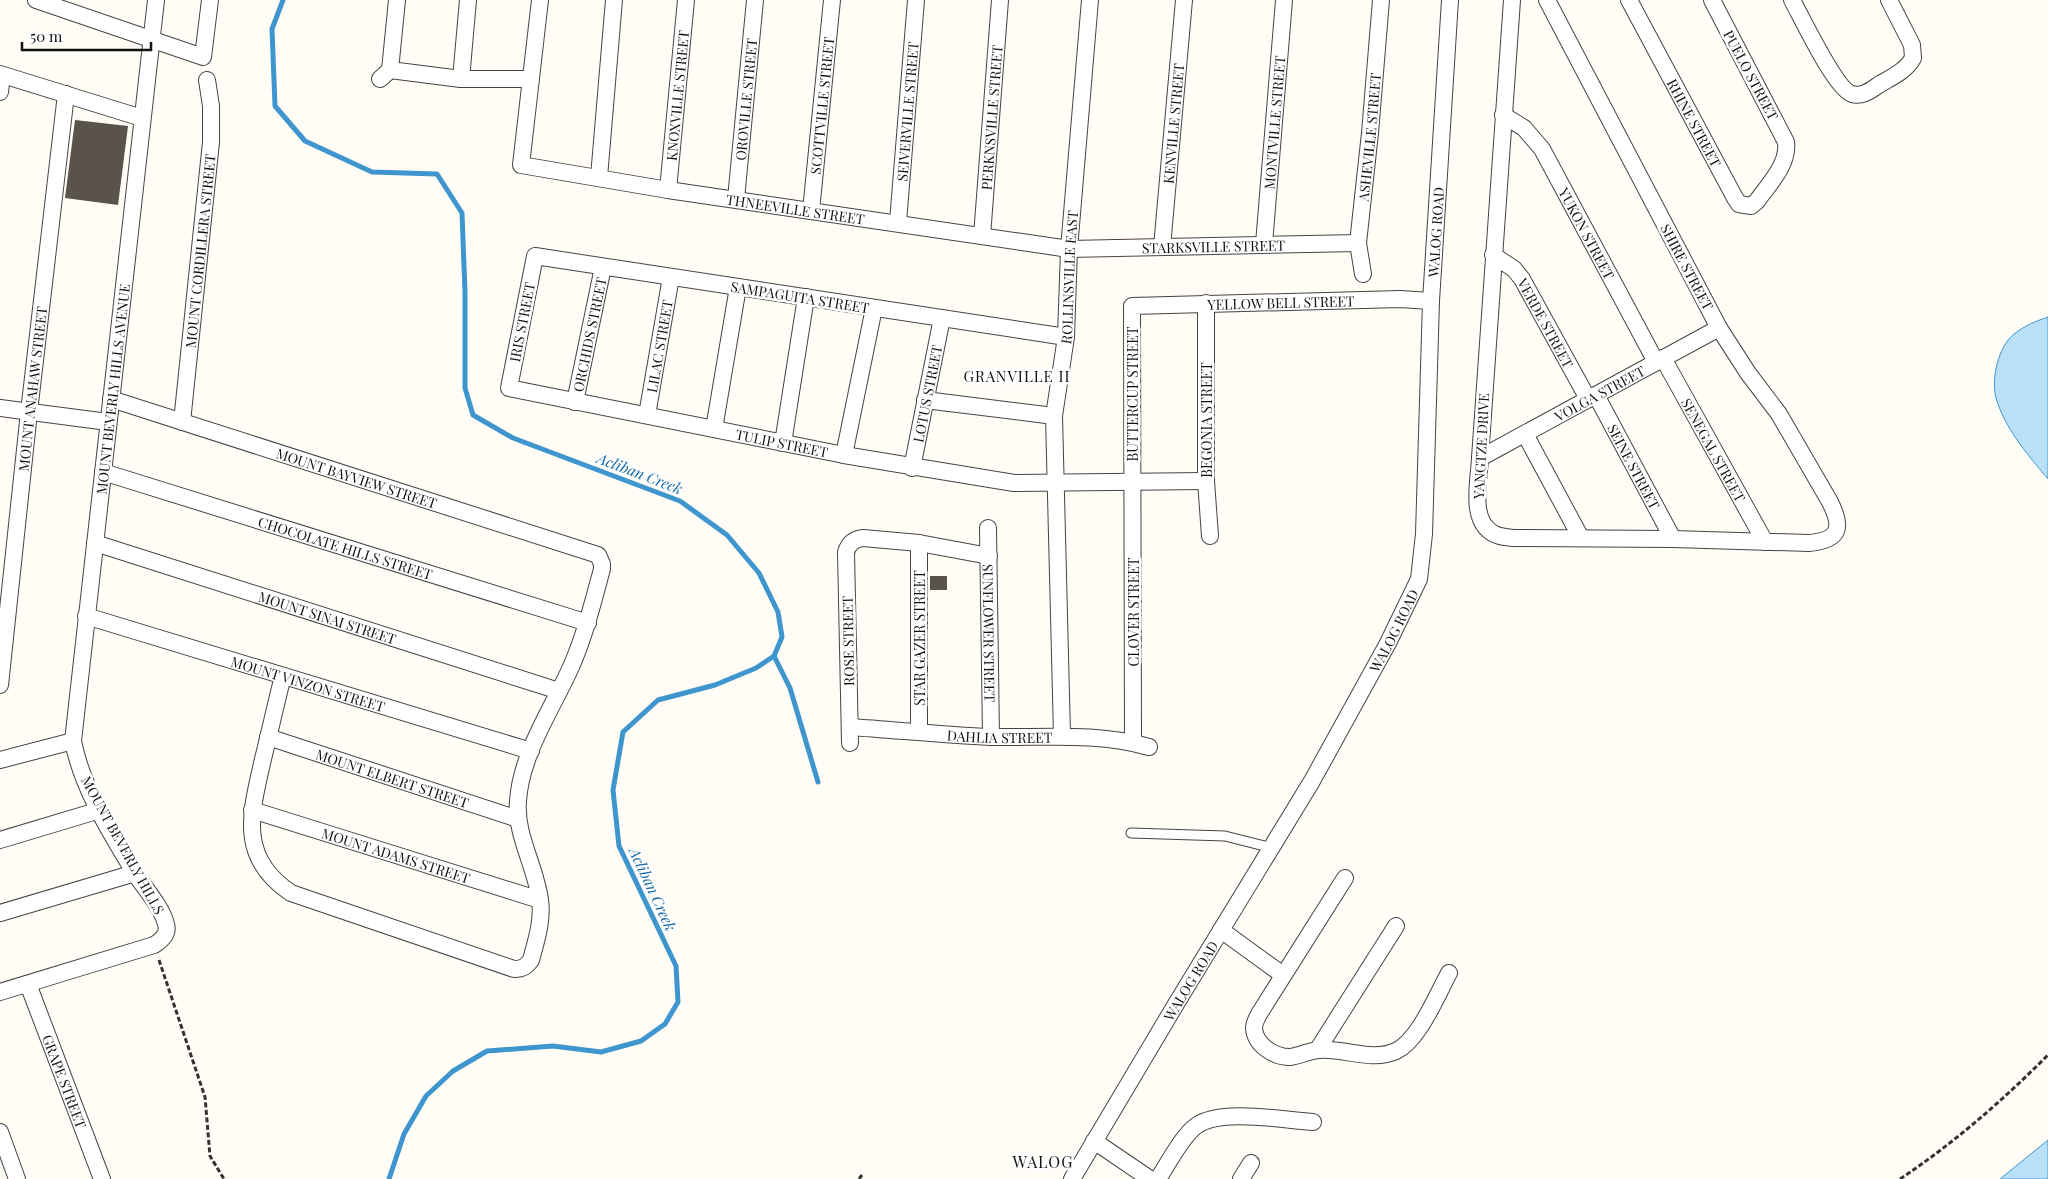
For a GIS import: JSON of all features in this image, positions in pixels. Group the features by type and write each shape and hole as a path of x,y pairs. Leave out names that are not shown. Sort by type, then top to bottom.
{"street":[{"path":"36,0 75,6 151,39 203,57 210,0"},
{"name":"MOUNT BEVERLY HILLS AVENUE","path":"73,741 156,0"},
{"path":"396,0 385,75 461,79 531,79 540,0"},
{"path":"461,79 468,0"},
{"path":"599,177 614,0"},
{"name":"KNOXVILLE STREET","path":"668,190 686,0"},
{"name":"OROVILLE STREET","path":"736,199 755,0"},
{"name":"SCOTTVILLE STREET","path":"811,211 832,0"},
{"name":"SEIVERVILLE STREET","path":"898,222 916,0"},
{"name":"PERKNSVILLE STREET","path":"982,236 1000,0"},
{"name":"ROLLINSVILLE EAST","path":"1062,735 1054,416 1066,337 1070,249 1090,0"},
{"name":"KENVILLE STREET","path":"1162,248 1184,0"},
{"name":"MONTVILLE STREET","path":"1264,244 1284,0"},
{"name":"ASHEVILLE STREET","path":"1362,274 1358,243 1382,0"},
{"name":"WALOG ROAD","path":"1072,1179 1317,773 1400,620 1419,579 1424,534 1430,301 1450,0"},
{"name":"YANGTZE DRIVE","path":"1512,0 1480,458 1478,507 1484,526 1491,533 1513,538 1673,539 1765,542 1819,542 1828,540 1839,526"},
{"name":"SHIRE STREET","path":"1547,0 1719,328 1792,435 1830,502 1839,526"},
{"name":"RHINE STREET","path":"1629,0 1740,204 1751,206 1757,202 1786,157 1787,150"},
{"name":"PUELO STREET","path":"1712,0 1782,133 1787,150"},
{"path":"1792,0 1838,83 1850,94 1866,93 1904,70 1913,58 1912,45 1888,0"},
{"path":"0,92 1,74 142,118"},
{"name":"THNEEVILLE STREET","path":"531,79 521,165 668,190 898,222 1070,249"},
{"name":"MOUNT CORDILLERA STREET","path":"182,422 212,134 207,80"},
{"name":"MOUNT ANAHAW STREET","path":"0,685 66,94"},
{"name":"YUKON STREET","path":"1503,115 1524,128 1542,149 1660,360"},
{"name":"STARKSVILLE STREET","path":"1070,249 1358,243"},
{"name":"VERDE STREET","path":"1493,255 1514,269 1522,279 1592,397"},
{"name":"SAMPAGUITA STREET","path":"535,256 1066,337"},
{"name":"IRIS STREET","path":"508,388 535,256"},
{"name":"ORCHIDS STREET","path":"575,402 603,267"},
{"name":"LILAC STREET","path":"647,416 671,278"},
{"path":"714,429 738,287"},
{"path":"783,443 806,297"},
{"name":"YELLOW BELL STREET","path":"1132,306 1400,299 1430,301"},
{"name":"BEGONIA STREET","path":"1206,303 1206,481 1210,536"},
{"name":"BUTTERCUP STREET","path":"1132,306 1132,482"},
{"path":"844,455 874,308"},
{"name":"LOTUS STREET","path":"912,468 942,318"},
{"name":"VOLGA STREET","path":"1480,458 1719,328"},
{"name":"SENEGAL STREET","path":"1660,360 1765,542"},
{"name":"TULIP STREET","path":"508,388 912,468 1014,483 1206,481"},
{"name":"SEINE STREET","path":"1592,397 1673,539"},
{"name":"MOUNT BAYVIEW STREET","path":"111,399 593,552 601,560 602,569 588,623"},
{"path":"925,400 1054,416"},
{"path":"0,408 108,422"},
{"path":"1525,434 1581,538"},
{"name":"CHOCOLATE HILLS STREET","path":"103,472 588,623"},
{"name":"CLOVER STREET","path":"1132,482 1141,744"},
{"name":"SUNFLOWER STREET","path":"988,528 991,737"},
{"name":"ROSE STREET","path":"850,735 846,552 853,541 863,538 918,543"},
{"name":"MOUNT SINAI STREET","path":"95,543 559,691"},
{"path":"918,543 989,556"},
{"name":"STAR GAZER STREET","path":"918,543 919,732"},
{"name":"MOUNT VINZON STREET","path":"86,616 531,751"},
{"path":"283,676 252,810 252,834 260,860 269,874 291,893 514,968 523,968 531,960 541,915 540,900 518,819 520,788 531,751 588,623"},
{"name":"DAHLIA STREET","path":"850,735 919,732 991,737 1062,735 1141,744"},
{"name":"MOUNT ELBERT STREET","path":"268,737 518,819"},
{"path":"0,760 73,741"},
{"name":"MOUNT BEVERLY HILLS","path":"73,741 82,773 100,810 166,925 166,933 162,940 154,945"},
{"path":"0,840 100,810"},
{"name":"MOUNT ADAMS STREET","path":"252,810 540,900"},
{"path":"0,913 135,872"},
{"path":"1345,878 1259,1014 1254,1026 1256,1036 1263,1046 1276,1054 1288,1057 1318,1050 1376,1055 1396,1051 1415,1034 1450,973"},
{"path":"1318,1050 1396,926"},
{"path":"1221,930 1284,975"},
{"path":"0,992 154,945"},
{"name":"GRAPE STREET","path":"28,984 102,1179"},
{"path":"1158,1179 1194,1127 1207,1119 1223,1116 1313,1122"},
{"path":"0,1132 17,1179"},
{"path":"1094,1141 1150,1179"},
{"path":"1241,1179 1251,1163"}],"lane":[{"path":"1131,833 1225,836 1272,848"}],"path":[{"path":"154,945 205,1097 210,1156 224,1179"},
{"path":"1900,1179 1945,1148 2017,1086 2048,1055"},
{"path":"860,1179 862,1174"}],"water":[{"path":"2048,317 2048,479 2011,431 1996,398 1994,382 2000,355 2008,340 2022,329"},
{"path":"2048,1140 2048,1179 2000,1179"}],"building":[{"path":"75,120 128,126 118,205 65,198"},
{"path":"930,576 947,576 947,590 930,590"}],"waterway":[{"name":"Acliban Creek","path":"283,0 272,29 275,106 305,141 372,172 437,174 462,213 465,292 465,388 473,415 513,438 680,501 727,535 759,573 778,612 782,637 774,656 756,668 715,685 658,700 623,732 613,790 619,846 676,966 678,1002 665,1024 641,1041 601,1052 553,1046 487,1051 453,1071 426,1096 404,1134 389,1179"},
{"path":"774,656 790,688 818,782"}],"district":[{"name":"GRANVILLE II","path":"1017,376"},
{"name":"WALOG","path":"1043,1161"}]}
